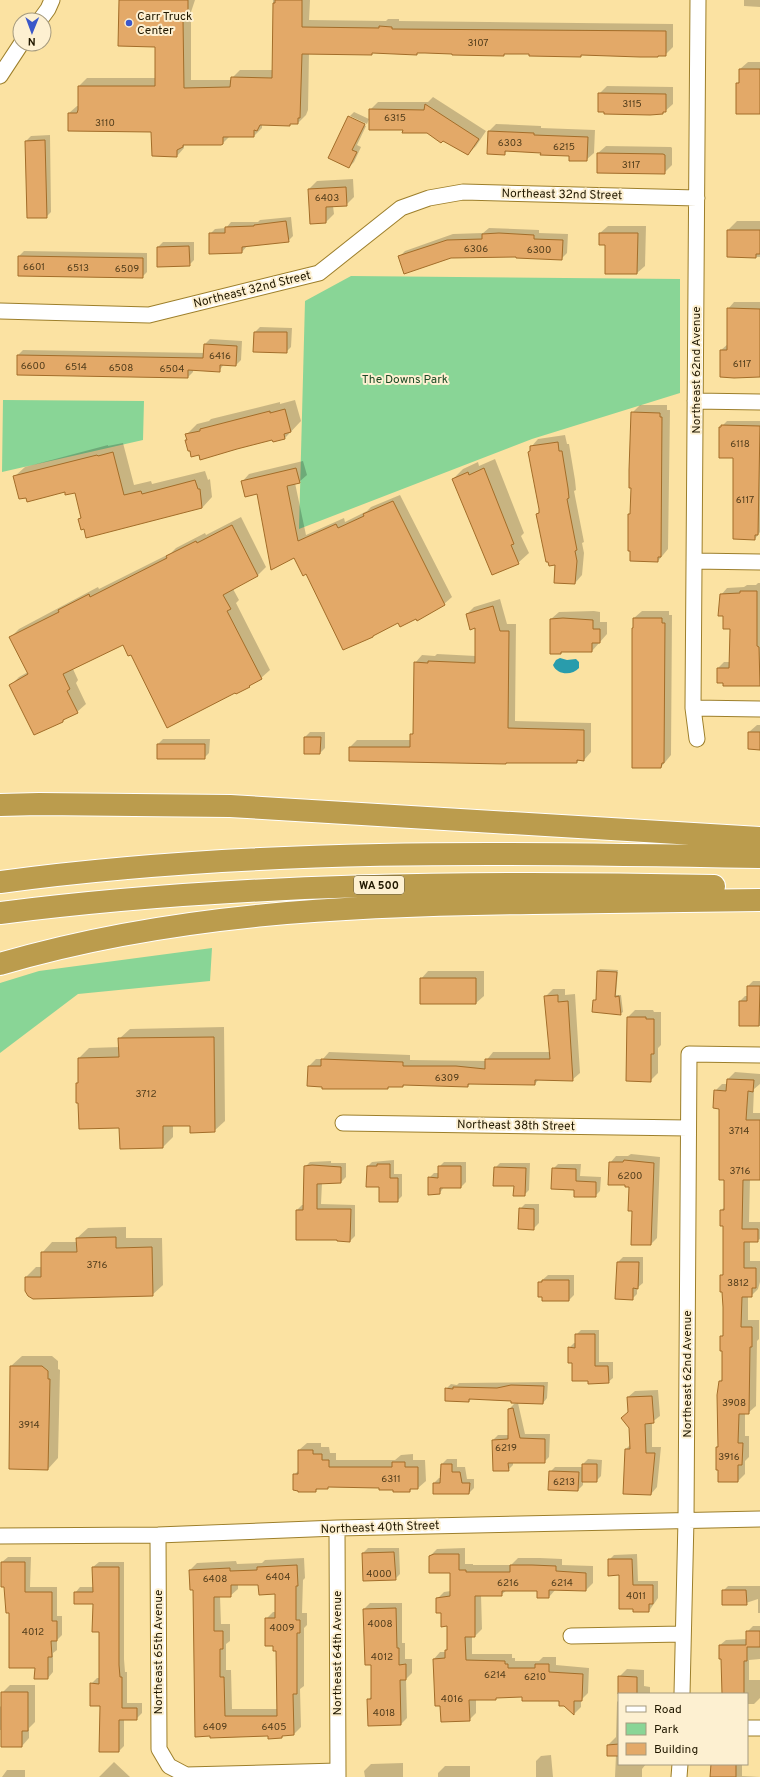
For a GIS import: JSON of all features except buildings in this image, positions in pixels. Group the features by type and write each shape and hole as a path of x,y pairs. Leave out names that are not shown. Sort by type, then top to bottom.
{"highway":[{"path":"0,805 55,804 230,806 760,838"},
{"path":"0,882 44,876 138,867 305,857 462,854 760,857"},
{"name":"WA 500","path":"0,913 150,897 386,884 621,884 760,887"},
{"path":"0,964 53,949 133,932 253,916 325,909 466,904 760,900"}],"street":[{"path":"46,12 52,0"},
{"name":"Northeast 62nd Avenue","path":"698,0 693,708 698,739"},
{"path":"0,76 16,52"},
{"name":"Northeast 32nd Street","path":"0,312 149,315 319,273 401,208 428,198 463,192 697,198"},
{"path":"695,401 760,402"},
{"path":"694,561 760,562"},
{"path":"693,708 760,709"},
{"name":"Northeast 62nd Avenue","path":"682,1693 686,1519 689,1054 760,1055"},
{"name":"Northeast 38th Street","path":"343,1123 688,1128"},
{"name":"Northeast 40th Street","path":"0,1536 158,1535 337,1528 686,1519 760,1519"},
{"name":"Northeast 64th Avenue","path":"337,1528 338,1774"},
{"name":"Northeast 65th Avenue","path":"158,1535 159,1750 169,1766 186,1775 338,1774"},
{"path":"571,1636 683,1634"},
{"path":"748,1728 760,1728"},
{"path":"680,1765 680,1777"}],"green space":[{"name":"The Downs Park","path":"351,276 680,279 680,393 532,439 299,529 305,301"},
{"path":"3,400 144,401 143,440 2,472"},
{"path":"212,948 210,981 78,994 0,1053 0,983 39,971"}],"water":[{"path":"560,658 567,660 576,659 579,662 579,668 576,671 569,673 558,671 553,665 556,660"}],"place":[{"name":"Carr Truck Center","path":"129,23"}]}
